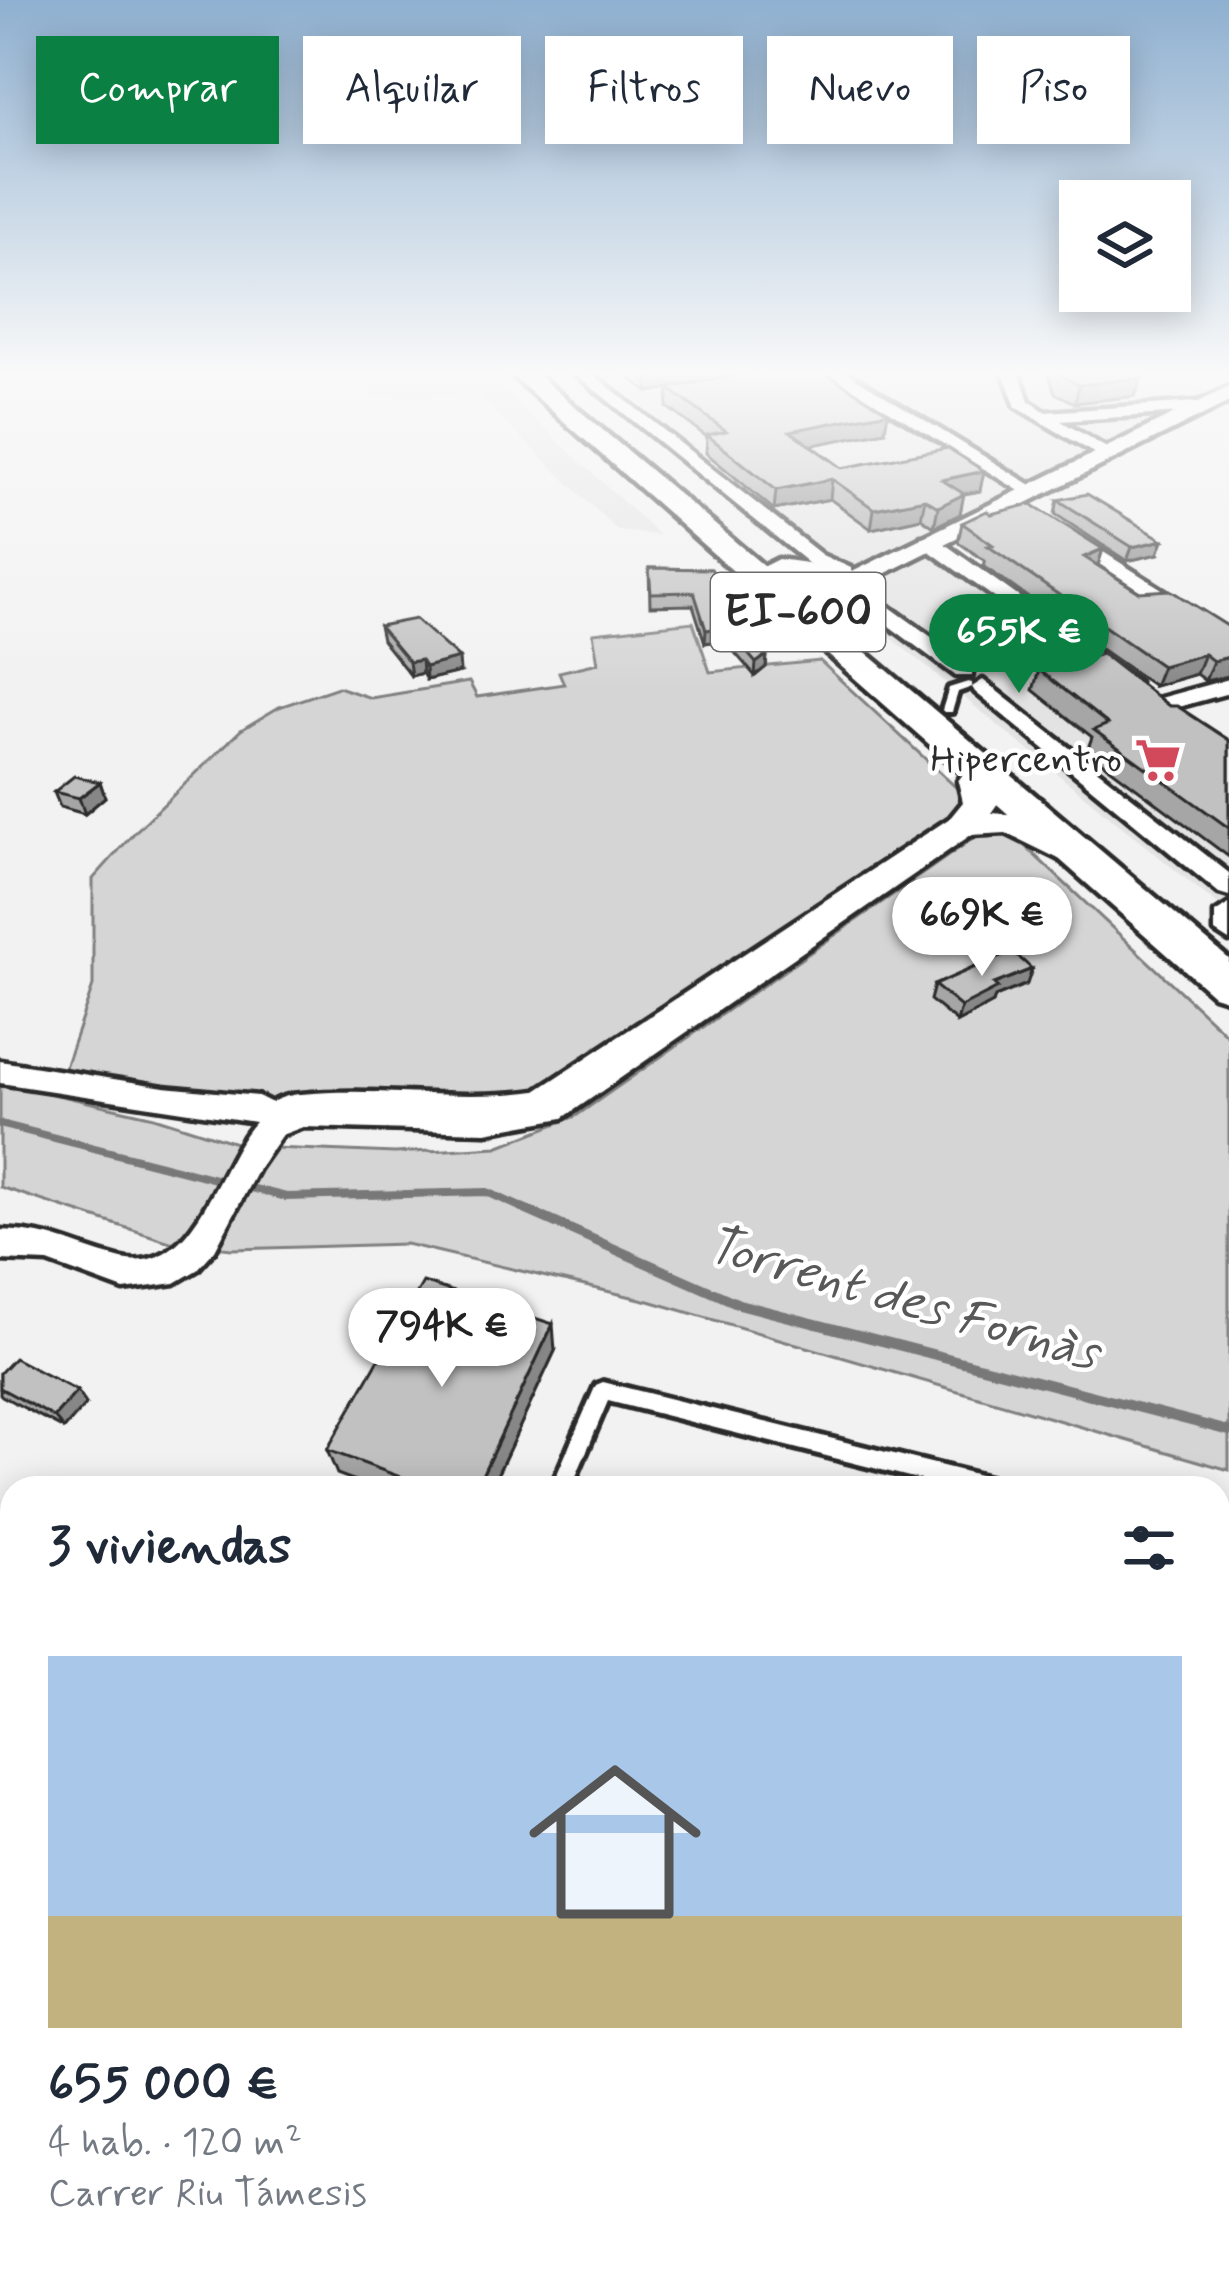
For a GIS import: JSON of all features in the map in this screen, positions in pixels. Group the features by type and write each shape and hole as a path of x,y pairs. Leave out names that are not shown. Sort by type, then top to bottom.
{"main road":[{"name":"EI-600","path":"643,478 1229,984"},
{"name":"EI-600","path":"671,478 848,627 965,688 1229,946"},
{"path":"778,568 818,577 851,577 843,608 848,627"}],"street":[{"path":"719,478 814,559 851,577 872,604 965,688 1229,887"},
{"path":"996,478 1229,641"},
{"path":"851,577 938,548 1057,478"},
{"path":"938,548 1168,711 1229,686"},
{"path":"0,1245 52,1248 133,1277 157,1273 191,1255 264,1132 298,1110 486,1115 547,1106 962,825 981,803 975,781 916,729 892,694"},
{"path":"962,825 1011,823 1076,853"},
{"path":"1229,913 1229,932"},
{"path":"0,1072 164,1099 258,1108 264,1132"}],"lane":[{"path":"566,1476 603,1391 943,1476"}],"shaded area":[{"path":"564,478 598,478 659,535 618,531"},
{"path":"730,478 1038,478 918,538 1229,761 1229,914 868,619 879,601"},
{"path":"693,622 710,672 820,661 976,806 549,1110 494,1135 250,1122 63,1073 93,986 93,879 241,730 279,707 338,687 371,698 469,682 477,697 564,684 559,672 598,663 593,633"},
{"path":"998,821 1229,1037 1229,1470 649,1301 406,1244 232,1249 170,1242 0,1187 0,1082 154,1117 248,1147 395,1153 497,1147 576,1116"}],"building":[{"path":"762,478 949,478 942,480 964,494 938,507 925,499 874,509 832,479 776,490"},
{"path":"1087,494 1163,540 1132,547 1058,500"},
{"path":"1031,504 1103,549 1084,557 1139,592 1170,590 1229,627 1229,657 1213,661 1204,654 1162,666 962,523 987,511"},
{"path":"649,568 711,569 767,655 756,663 725,627 706,630 694,592 651,593"},
{"path":"415,619 459,658 425,667 421,660 409,662 379,626"},
{"name":"Hipercentro","path":"1102,654 1169,706 1177,706 1229,740 1229,828 1094,730 1108,724 1039,670"},
{"path":"74,776 100,782 79,798 54,792"},
{"path":"1012,951 1032,969 994,984 998,988 961,1007 934,985"},
{"path":"423,1282 553,1324 482,1476 397,1476 327,1450"},
{"path":"14,1358 77,1391 54,1417 0,1388 0,1373"}],"waterway":[{"name":"Torrent des Fornàs","path":"0,1124 286,1197 487,1192 529,1211"},
{"name":"Torrent des Fornàs","path":"522,1208 739,1304 1229,1431"}],"place":[{"name":"Hipercentro","path":"1158,760"}]}
